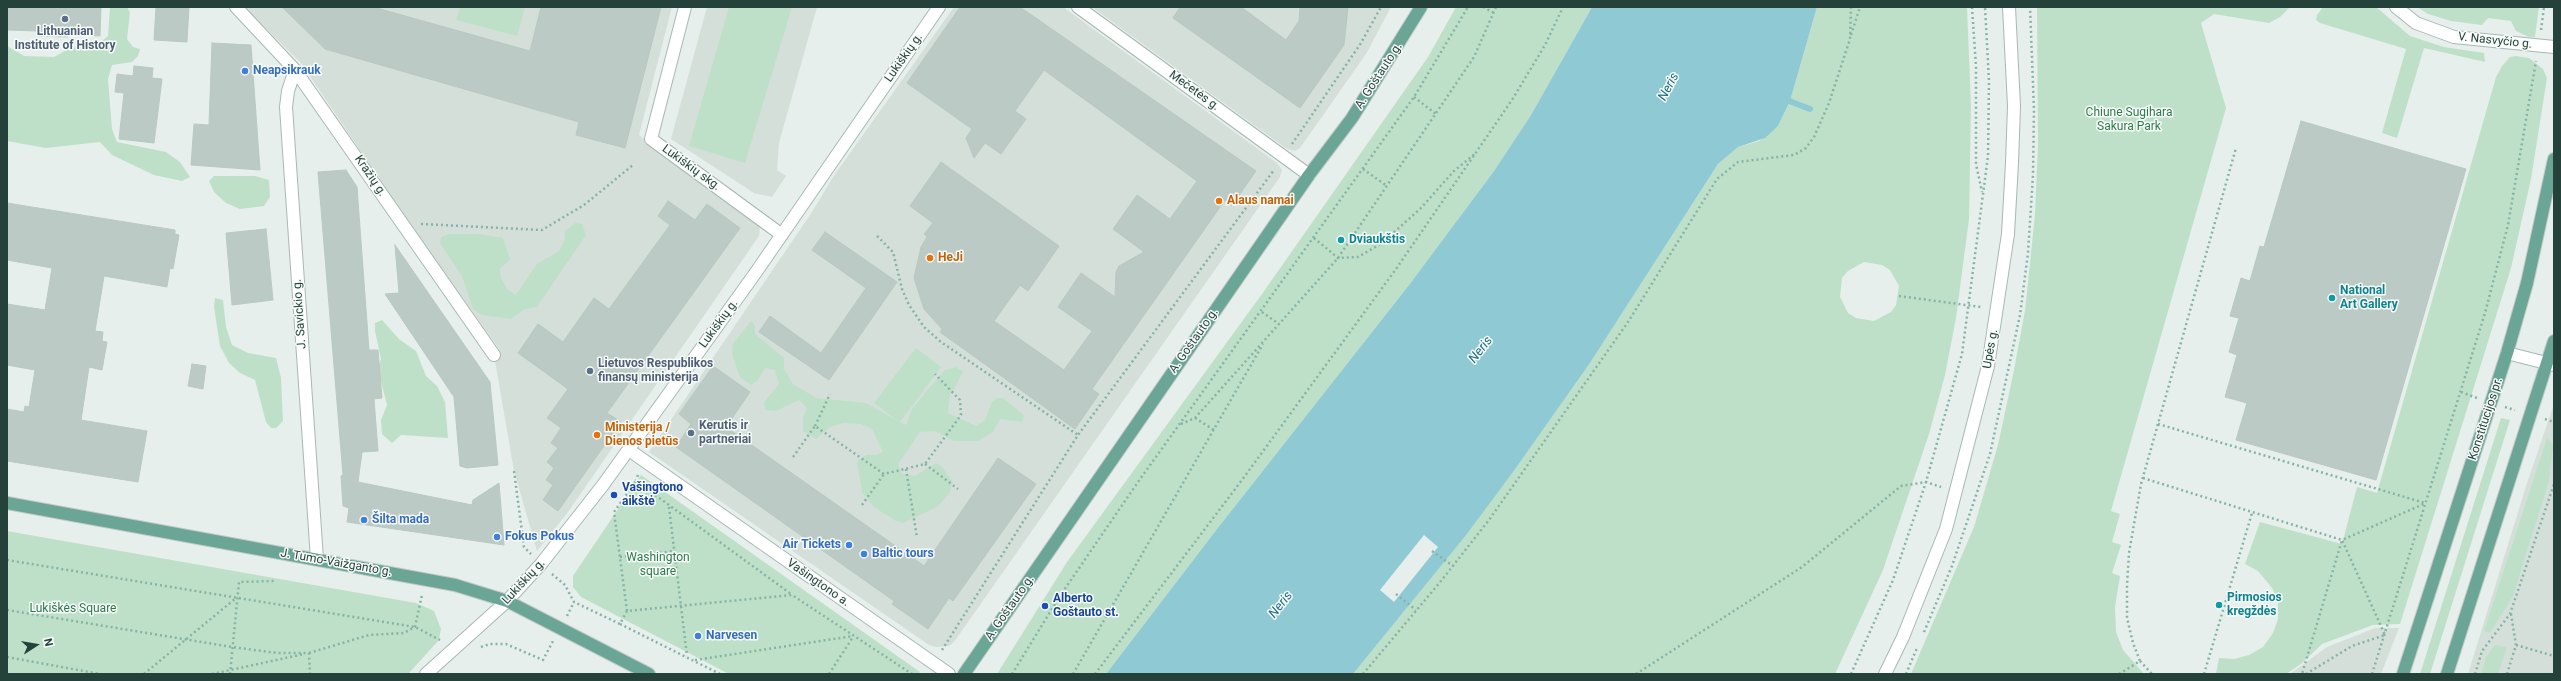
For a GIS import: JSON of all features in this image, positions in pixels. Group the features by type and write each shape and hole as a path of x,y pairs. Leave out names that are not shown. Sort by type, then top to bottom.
{"main road":[{"name":"A. Goštauto g.","path":"964,674 1309,175 1352,118 1421,7"},
{"name":"Konstitucijos pr.","path":"2403,674 2507,353 2527,283 2554,159"},
{"path":"2447,674 2551,364 2554,341"},
{"name":"J. Tumo-Vaižganto g.","path":"7,503 455,585 507,601 649,674"}],"street":[{"name":"Kražių g.","path":"236,7 295,70 494,354"},
{"name":"Lukiškių skg.","path":"685,7 651,139 782,235"},
{"name":"Lukiškių g.","path":"426,674 507,601 541,564 629,450 782,235 940,7"},
{"name":"Mečetės g.","path":"1078,7 1309,175"},
{"name":"Upės g.","path":"1885,674 1903,637 1946,529 1977,417 1998,310 2008,234 2012,163 2014,106 2009,7"},
{"name":"V. Nasvyčio g.","path":"2396,7 2416,23 2454,37 2554,47"},
{"name":"J. Savickio g.","path":"295,70 288,91 286,107 317,559"},
{"path":"2507,353 2551,364"},
{"name":"Vašingtono a.","path":"629,450 949,674"}],"path":[{"path":"933,664 1078,435 1284,156 1361,43 1381,7"},
{"path":"1012,674 1060,596 1180,424 1262,312 1414,97 1468,7"},
{"path":"1483,7 1494,13"},
{"path":"1180,424 1195,418 1338,258 1474,57 1496,7"},
{"path":"1095,674 1308,390 1478,152 1545,45 1563,7"},
{"path":"1850,39 1851,7"},
{"path":"1363,674 1489,520 1628,322 1717,179 1738,162 1794,155 1806,148 1814,137 1829,103 1860,7"},
{"path":"1972,7 1976,67 1976,164 1982,192"},
{"path":"1852,674 1893,580 1926,482 1962,354 1970,305 1982,192 1988,156 1989,81 1984,7"},
{"path":"2372,674 2485,313 2508,225 2539,46 2544,7"},
{"path":"1414,97 1436,114"},
{"path":"2152,674 2140,661 2133,643 2128,618 2127,585 2129,553 2143,478 2236,148"},
{"path":"1314,238 1338,258 1358,257 1382,242 1420,209 1454,171 1478,152"},
{"path":"436,224 542,230 584,205 633,165"},
{"path":"1363,169 1387,186"},
{"path":"877,236 893,252 902,289 924,327 941,342 1078,435"},
{"path":"1899,296 1998,310"},
{"path":"1262,312 1279,324"},
{"path":"1073,674 1266,339"},
{"path":"862,505 884,474 925,464 962,414 960,400 935,374"},
{"path":"793,458 815,426 830,394"},
{"path":"1195,418 1214,430"},
{"path":"2158,424 2426,503"},
{"path":"815,426 884,474"},
{"path":"620,624 627,611 614,512 636,481 645,461"},
{"path":"925,464 958,489"},
{"path":"906,469 917,538"},
{"path":"514,471 524,547 541,564 565,584 574,602 687,656 720,674"},
{"path":"2143,478 2342,540 2426,503"},
{"path":"636,481 792,595 912,674"},
{"path":"1636,674 1802,567 1901,486 1926,482"},
{"path":"2475,674 2482,651 2510,614 2554,484"},
{"path":"669,506 687,656"},
{"path":"2204,674 2252,513"},
{"path":"2342,540 2385,635"},
{"path":"2302,674 2342,540"},
{"path":"620,557 675,551"},
{"path":"1432,551 1452,566"},
{"path":"7,560 415,627 431,636 456,646 474,649 490,644 506,644 543,660"},
{"path":"230,672 236,598 239,582 274,581"},
{"path":"1396,594 1416,610"},
{"path":"627,611 792,595"},
{"path":"144,674 236,598"},
{"path":"212,674 230,672 309,653 369,635 404,633 415,627 420,607"},
{"path":"7,610 232,647 277,653 309,653"},
{"path":"2507,674 2516,645 2510,614"},
{"path":"2306,674 2352,646 2385,635"},
{"path":"695,660 854,636"},
{"path":"829,674 854,636"},
{"path":"2516,645 2554,656"},
{"path":"309,653 310,674"},
{"path":"7,657 100,674"},
{"path":"2119,674 2140,661"}],"shaded area":[{"path":"244,7 672,7 639,135 756,219 760,226 759,236 568,512 537,551 514,471 494,355 500,350 412,227 301,63"},
{"path":"707,7 817,7 779,143 777,170 786,176 772,197 754,193 671,139"},
{"path":"954,7 1063,7 1277,163 1282,170 1280,177 954,642 949,646 936,647 929,645 649,452 812,212 833,177"},
{"path":"1092,7 1391,7 1366,54 1300,148 1295,151 1287,149"},
{"path":"2554,404 2554,674 2468,674 2527,483"},
{"path":"2375,628 2399,628 2381,674 2290,674 2327,647"}],"green space":[{"path":"110,7 127,7 130,12 127,39 133,47 140,49 138,56 132,62 112,65 108,79 112,129 117,142 166,152 180,162 190,177 182,181 154,175 112,155 100,142 46,148 7,141 7,46 24,56 54,57 70,48 88,46 101,42 108,36"},
{"path":"460,7 525,7 517,36 456,20"},
{"path":"729,7 792,7 745,163 689,146"},
{"path":"1456,7 1592,7 1531,115 1494,171 1409,285 1217,529 1106,674 997,674 1067,562 1262,294 1428,57"},
{"path":"1817,7 1967,7 1971,105 1969,219 1956,318 1945,375 1929,434 1883,570 1835,674 1353,674 1429,580 1516,468 1590,363 1718,164 1738,147 1759,141 1778,126 1790,101","holes":["1864,262 1882,265 1890,270 1899,286 1896,305 1891,312 1874,321 1856,318 1848,313 1840,297 1842,278 1848,271"]},
{"name":"Chiune Sugihara Sakura Park","path":"2037,7 2290,7 2280,17 2269,23 2214,14 2201,23 2226,108 2111,511 2120,514 2112,542 2121,545 2112,573 2120,576 2115,607 2116,632 2123,650 2144,674 1911,674 1974,527 1998,445 2013,375 2025,311 2035,214 2038,145"},
{"path":"2323,7 2376,7 2410,36 2444,47 2484,53 2485,62 2424,48 2397,138 2382,133 2406,49 2320,23 2316,20 2317,15"},
{"path":"2417,7 2539,7 2535,37 2529,37 2516,31 2511,21 2488,18 2482,25 2451,21 2428,14"},
{"path":"2516,56 2529,58 2543,69 2547,78 2531,179 2511,268 2400,624 2373,625 2322,644 2301,664 2286,674 2216,674 2219,658 2234,659 2249,655 2263,647 2273,633 2278,619 2278,603 2273,589 2258,571 2245,564 2260,522 2342,544 2357,487 2377,493 2496,77 2502,66 2510,57"},
{"path":"214,176 255,176 269,180 270,197 264,206 240,209 226,203 214,192 209,181"},
{"path":"575,223 582,224 586,235 537,307 525,309 511,319 482,315 473,309 462,276 440,243 441,237 449,234 479,234 503,238 510,259 500,269 501,278 507,289 516,295 537,264 559,251 565,239 565,231"},
{"path":"215,298 223,300 226,327 232,345 248,353 276,358 281,378 283,421 276,428 271,428 266,422 255,380 240,373 229,363 220,346 214,307"},
{"path":"382,320 399,339 416,351 426,376 437,386 445,402 448,438 401,435 392,443 382,434 381,420 387,405 378,369 381,359 375,331 375,323"},
{"path":"751,321 755,326 755,334 784,358 784,369 793,384 816,398 866,403 898,421 874,403 916,348 941,367 900,422 906,425 912,409 929,388 945,370 956,367 963,372 950,396 948,413 976,426 985,420 992,402 997,398 1003,398 1024,415 1022,422 1000,419 993,432 978,441 954,441 935,431 920,432 898,464 902,474 915,476 936,463 942,467 953,482 949,494 937,507 903,523 896,521 874,507 862,492 857,462 866,455 876,455 883,452 872,429 861,424 844,423 830,427 816,439 803,431 803,418 807,408 799,400 776,411 765,410 764,402 779,384 775,370 765,368 758,380 751,385 740,377 733,357 732,345"},
{"path":"2501,418 2510,420 2430,674 2420,674"},
{"path":"2547,438 2553,445 2549,481 2513,596 2490,633 2484,631"},
{"name":"Washington square","path":"641,475 920,672 918,674 729,674 581,597 573,587 573,576"},
{"name":"Lukiškės Square","path":"7,531 416,603 434,611 441,629 439,640 408,674 7,674"},
{"path":"2495,645 2507,647 2498,674 2481,674 2486,657"}],"water":[{"name":"Neris","path":"1592,7 1817,7 1790,101 1778,126 1765,138 1738,147 1718,164 1590,363 1516,468 1466,535 1353,674 1106,674 1217,529 1409,285 1494,171 1531,115"}],"pier":[{"path":"1424,535 1438,547 1394,602 1380,590"}],"building":[{"name":"Lithuanian Institute of History","path":"7,7 101,7 100,36 68,34 68,37 37,36 37,31 7,30"},
{"path":"156,7 189,7 187,42 154,40"},
{"path":"282,7 373,7 530,51 541,7 661,7 625,148 576,135 579,122 325,49"},
{"path":"960,7 1020,7 1256,171 1232,205 1225,200 1092,389 1099,394 1075,429 940,332 942,329 924,309 914,278 921,247 927,237 924,234 933,223 910,206 941,162 1059,246 1028,291 1020,285 994,321 1064,370 1092,331 1058,307 1081,273 1115,297 1116,272 1119,266 1144,252 1113,229 1137,195 1170,219 1197,181 1044,70 1015,111 1026,119 1001,154 985,143 974,158 966,138 972,129 907,83"},
{"path":"1180,7 1241,7 1286,40 1299,21 1300,7 1348,7 1344,45 1300,108 1173,18"},
{"path":"212,43 251,45 260,170 191,165 194,124 209,125"},
{"path":"134,66 153,68 152,78 162,79 154,143 119,139 124,93 115,92 117,74 133,76"},
{"name":"National Art Gallery","path":"2301,121 2466,169 2376,480 2236,440 2247,403 2225,397 2237,355 2229,352 2239,318 2230,316 2241,278 2250,281 2260,246 2264,247"},
{"path":"346,170 357,187 369,350 378,350 382,398 374,399 378,451 362,452 358,482 472,505 473,500 499,483 504,545 347,522 349,508 343,506 341,476 343,475 318,172"},
{"name":"Lietuvos Respublikos finansų ministerija","path":"668,201 695,220 707,204 740,228 607,413 621,422 558,511 543,500 553,485 546,480 554,468 547,462 558,448 551,443 561,428 547,418 568,389 518,353 538,324 563,342 594,298 609,309 670,225 658,216"},
{"path":"7,203 175,230 175,234 179,235 173,269 170,268 167,287 104,276 95,331 103,332 102,341 107,342 102,370 89,367 81,420 147,431 138,482 7,461 7,409 24,412 25,406 29,407 35,370 7,365 7,304 45,310 52,268 7,260"},
{"path":"266,229 273,300 232,305 226,233"},
{"path":"825,232 897,282 829,380 759,332 770,316 821,353 866,288 812,250"},
{"path":"395,245 490,382 498,465 467,468 460,466 454,397 385,294 399,293"},
{"path":"192,364 206,366 203,389 188,386"},
{"path":"713,366 750,392 726,427 924,566 998,458 1036,484 953,601 949,598 928,629 892,604 894,601 676,447 691,424 679,414"}],"waterway":[{"path":"1784,99 1810,109"}],"place":[{"name":"Lithuanian Institute of History","path":"65,19"},
{"name":"Neapsikrauk","path":"245,71"},
{"name":"Alaus namai","path":"1219,201"},
{"name":"Dviaukštis","path":"1341,240"},
{"name":"HeJi","path":"930,258"},
{"name":"National Art Gallery","path":"2332,298"},
{"name":"Lietuvos Respublikos finansų ministerija","path":"590,371"},
{"name":"Kerutis ir partneriai","path":"691,433"},
{"name":"Ministerija / Dienos pietūs","path":"597,435"},
{"name":"Vašingtono aikštė","path":"614,495"},
{"name":"Šilta mada","path":"364,520"},
{"name":"Fokus Pokus","path":"497,537"},
{"name":"Air Tickets","path":"849,545"},
{"name":"Baltic tours","path":"864,554"},
{"name":"Pirmosios kregždės","path":"2219,605"},
{"name":"Alberto Goštauto st.","path":"1045,606"},
{"name":"Narvesen","path":"698,636"}]}
